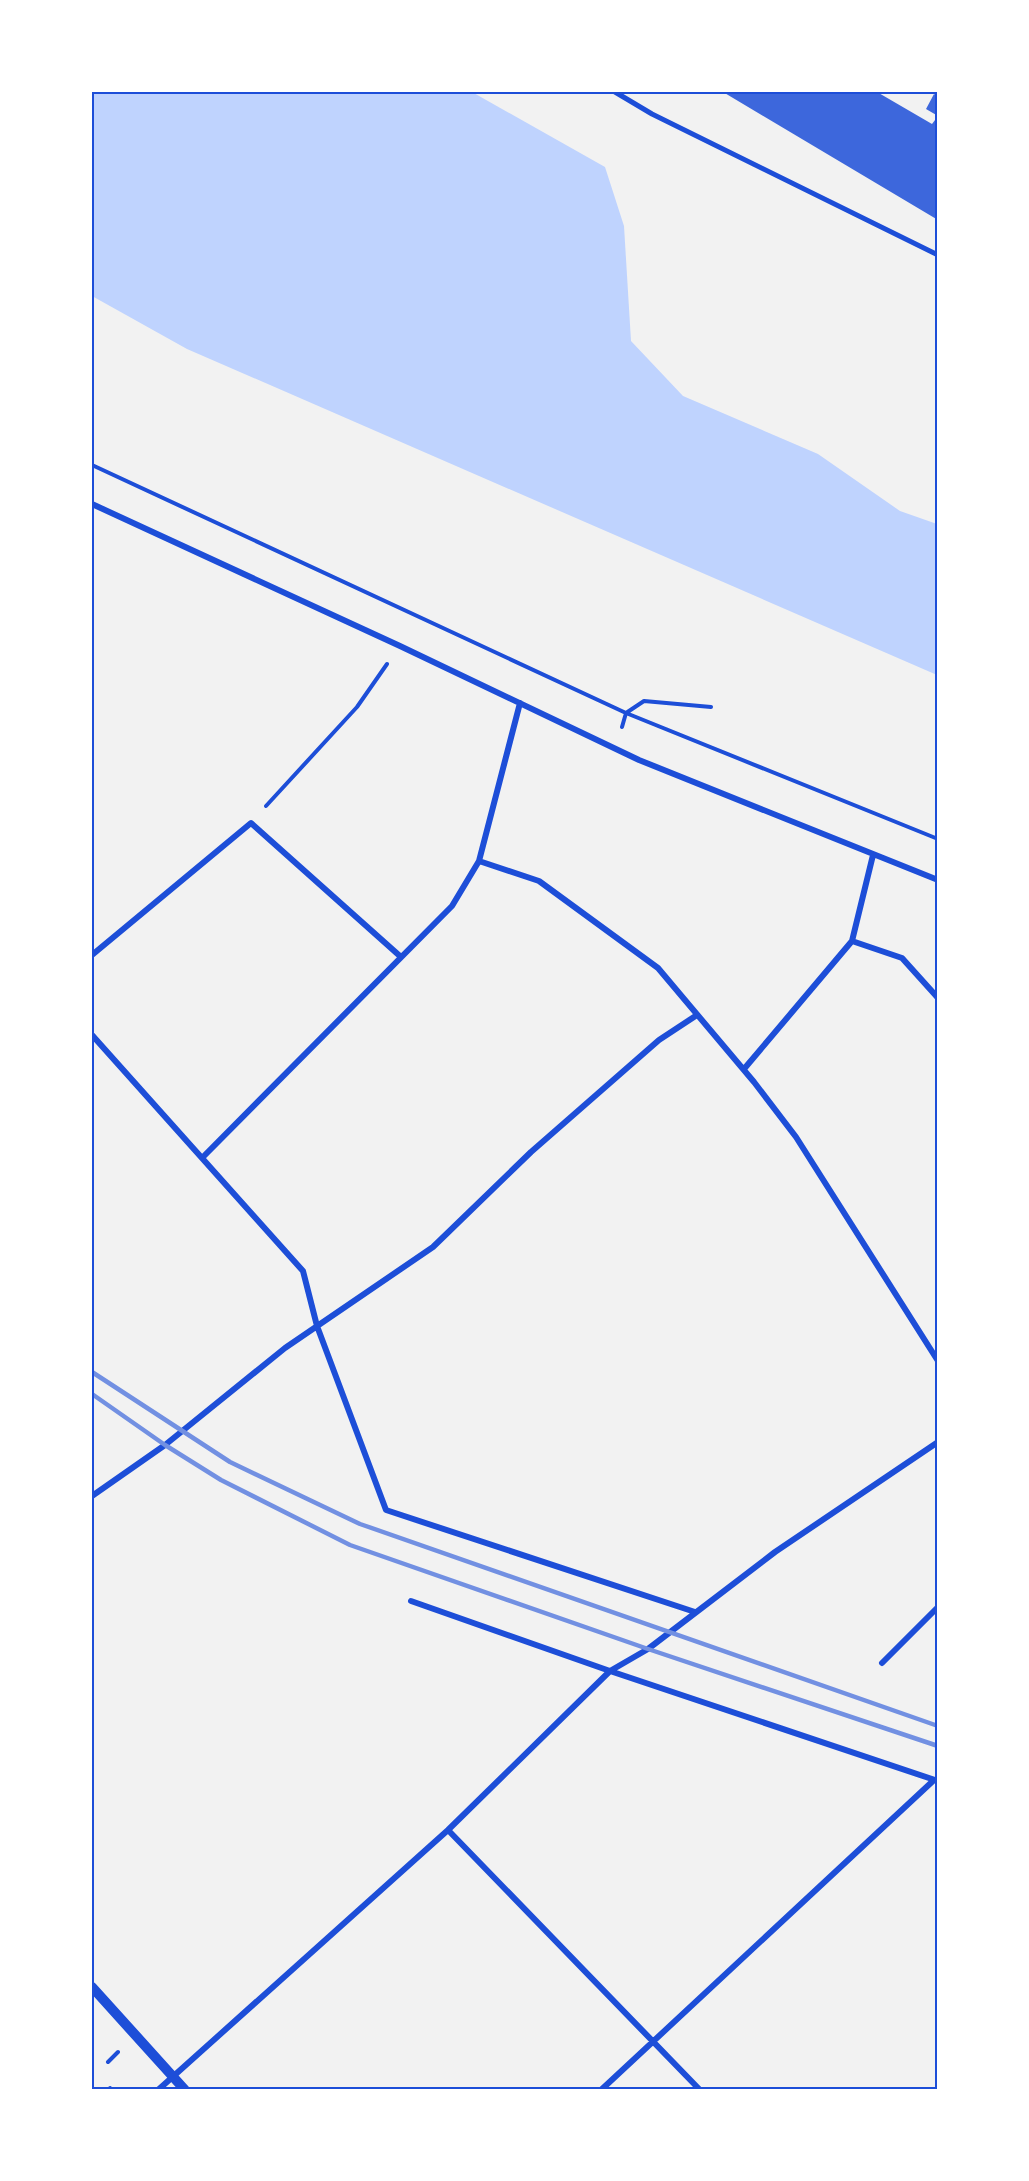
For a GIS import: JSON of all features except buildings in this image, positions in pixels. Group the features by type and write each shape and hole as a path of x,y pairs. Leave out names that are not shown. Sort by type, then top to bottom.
{"street":[{"path":"615,92 652,114 938,255"},
{"path":"92,505 400,646 639,760 938,880"},
{"path":"202,1158 452,906 479,861 520,703"},
{"path":"92,954 251,823 401,957"},
{"path":"744,1069 852,941 873,855"},
{"path":"479,861 539,881 658,969 744,1069 796,1137 938,1360"},
{"path":"852,941 902,958 938,998"},
{"path":"92,1496 165,1445 285,1348 433,1247 531,1152 659,1040 697,1015"},
{"path":"92,1035 303,1272 317,1326 386,1510 695,1612"},
{"path":"158,2090 448,1830 610,1671 648,1649 775,1552 938,1442"},
{"path":"411,1601 936,1781 601,2090"},
{"path":"882,1663 938,1607"},
{"path":"448,1830 700,2090"},
{"path":"92,1987 185,2090"}],"path":[{"path":"92,465 626,712 938,839"},
{"path":"251,823 357,707 400,646"},
{"path":"626,712 645,701 711,707"}],"water":[{"path":"92,92 472,92 605,167 624,226 631,341 683,396 818,454 900,511 937,524 937,675 187,349 92,296"}],"railway":[{"path":"92,1372 230,1462 360,1524 938,1726"},
{"path":"92,1394 165,1445 221,1480 350,1545 648,1649 938,1746"}]}
